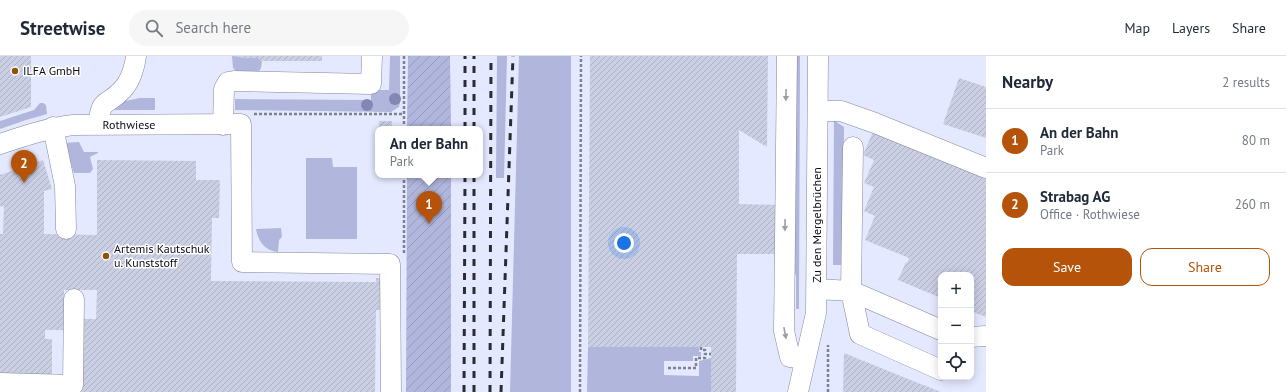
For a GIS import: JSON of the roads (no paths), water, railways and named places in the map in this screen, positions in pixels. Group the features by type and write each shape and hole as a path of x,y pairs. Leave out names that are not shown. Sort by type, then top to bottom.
{"street":[{"path":"99,124 99,113 104,104 122,90 135,67 136,56"},
{"path":"223,125 224,89 228,82 371,84 372,56"},
{"path":"787,56 784,331 790,357 805,359"},
{"name":"Zu den Mergelbrüchen","path":"798,392 816,313 818,56"},
{"path":"818,111 841,111 986,168"},
{"name":"Rothwiese","path":"0,144 53,128 73,125 241,124 242,262 390,264 391,392"},
{"path":"53,128 65,186 66,229"},
{"path":"853,147 851,291 860,334 938,369"},
{"path":"817,289 851,291 938,329"},
{"path":"0,383 73,385 74,299"},
{"path":"974,337 986,336"}],"railway":[{"path":"465,56 465,126"},
{"path":"474,56 474,126"},
{"path":"490,392 491,56"},
{"path":"501,392 513,56"},
{"path":"464,392 465,178"},
{"path":"474,178 474,392"}],"place":[{"name":"ILFA GmbH","path":"15,71"},
{"name":"Strabag AG","path":"24,183"},
{"name":"An der Bahn","path":"429,224"},
{"name":"Artemis Kautschuk u. Kunststoff","path":"106,256"}]}
